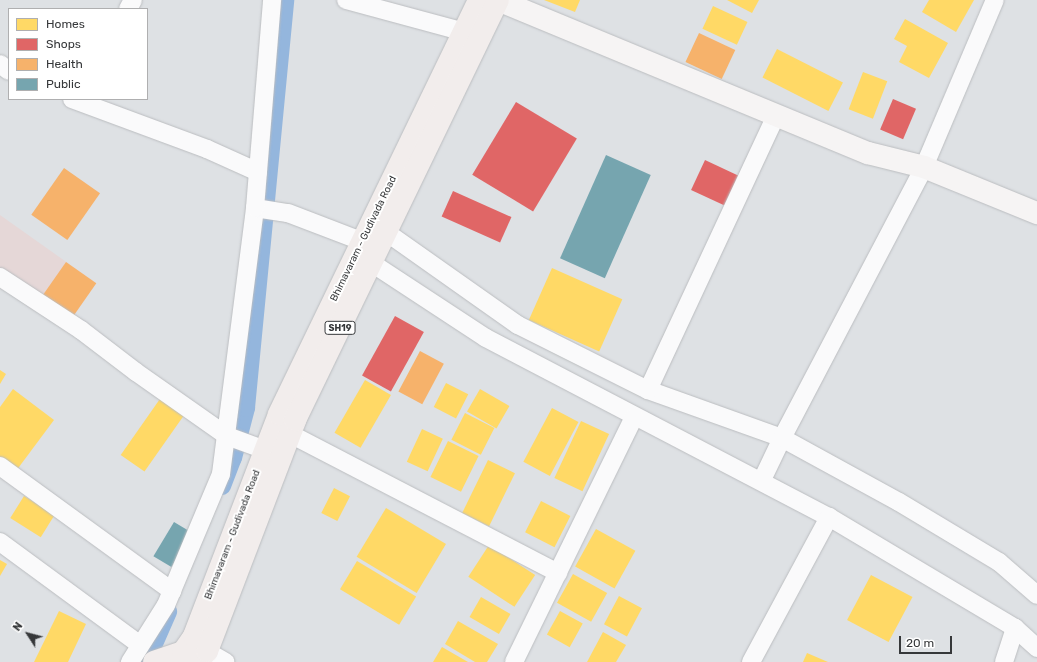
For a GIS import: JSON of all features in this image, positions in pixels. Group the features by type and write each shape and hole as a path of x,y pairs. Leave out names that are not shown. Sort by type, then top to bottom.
{"main road":[{"name":"Bhimavaram - Gudivada Road","path":"473,33 480,0"},
{"name":"Bhimavaram - Gudivada Road","path":"194,652 371,248 473,33 498,0"},
{"path":"498,0 868,153 924,167 1037,212"},
{"name":"Bhimavaram - Gudivada Road","path":"194,652 262,449 279,414 371,248"},
{"path":"154,662 194,652"}],"street":[{"path":"130,662 166,605 221,474 230,437 255,208 272,0"},
{"path":"346,0 473,33"},
{"path":"762,480 782,438 924,167 995,0"},
{"path":"0,64 8,70"},
{"path":"78,100 207,149 258,172"},
{"path":"648,390 776,116"},
{"path":"255,208 288,213 371,248 518,325 648,390 782,438 899,502 999,562 1037,595"},
{"path":"371,248 486,338 634,417 762,480 829,517 1015,628 1037,648"},
{"path":"0,277 82,330 136,372 230,437 262,449"},
{"path":"514,662 634,417"},
{"path":"290,434 558,573"},
{"path":"0,466 172,591"},
{"path":"751,662 829,517"},
{"path":"0,542 140,645"},
{"path":"1004,662 1015,628"},
{"path":"194,652 226,662"}],"shaded area":[{"path":"0,215 96,283 70,321 0,272"}],"building: Homes":[{"path":"544,0 580,0 575,12"},
{"path":"727,0 759,0 752,13"},
{"path":"929,0 974,0 956,32 922,12"},
{"path":"713,6 747,22 737,45 702,29"},
{"path":"905,19 948,43 929,78 899,62 907,46 894,39"},
{"path":"777,49 843,83 828,111 762,78"},
{"path":"863,72 887,81 873,119 849,109"},
{"path":"552,268 622,299 599,351 529,320"},
{"path":"0,370 6,374 0,384"},
{"path":"365,380 391,395 360,448 334,433"},
{"path":"446,383 468,394 456,418 434,407"},
{"path":"13,389 54,420 16,471 0,460 0,407"},
{"path":"480,389 509,406 496,429 467,412"},
{"path":"162,396 186,413 144,472 121,455"},
{"path":"552,408 578,422 550,476 523,462"},
{"path":"465,413 494,428 481,455 451,440"},
{"path":"581,421 609,434 582,491 554,478"},
{"path":"422,429 443,439 428,471 407,462"},
{"path":"448,441 479,456 461,492 430,477"},
{"path":"488,460 515,473 489,526 462,513"},
{"path":"334,488 350,496 337,521 321,513"},
{"path":"24,496 55,515 41,537 10,518"},
{"path":"541,501 570,516 555,547 525,532"},
{"path":"386,508 446,544 417,593 357,557"},
{"path":"596,529 635,551 615,588 575,567"},
{"path":"489,545 535,575 514,607 468,577"},
{"path":"0,560 7,564 0,576"},
{"path":"357,561 416,597 399,625 340,589"},
{"path":"573,574 607,593 591,622 557,603"},
{"path":"871,575 912,597 889,642 847,620"},
{"path":"619,596 642,608 627,636 604,624"},
{"path":"481,597 510,614 499,634 470,617"},
{"path":"59,611 86,624 68,662 34,662"},
{"path":"560,611 583,624 570,647 547,635"},
{"path":"458,621 498,644 487,662 475,662 445,644"},
{"path":"603,632 626,645 616,662 587,662"},
{"path":"442,647 468,662 433,662"},
{"path":"807,653 828,662 803,662"}],"building: Shops":[{"path":"893,99 916,109 903,139 880,129"},
{"path":"516,102 577,139 533,211 472,175"},
{"path":"705,160 741,177 727,207 691,190"},
{"path":"453,191 511,217 500,243 442,217"},
{"path":"395,316 424,332 391,391 362,375"}],"building: Health":[{"path":"699,33 735,50 722,79 685,62"},
{"path":"64,168 100,193 67,240 31,215"},
{"path":"66,262 96,283 70,321 40,300"},
{"path":"420,351 444,364 422,404 398,392"}],"building: Public":[{"path":"606,155 651,175 605,278 560,258"},
{"path":"174,522 192,533 171,567 153,556"}],"waterway":[{"path":"222,486 233,458 246,408 285,0"},
{"path":"146,662 168,612"}]}
